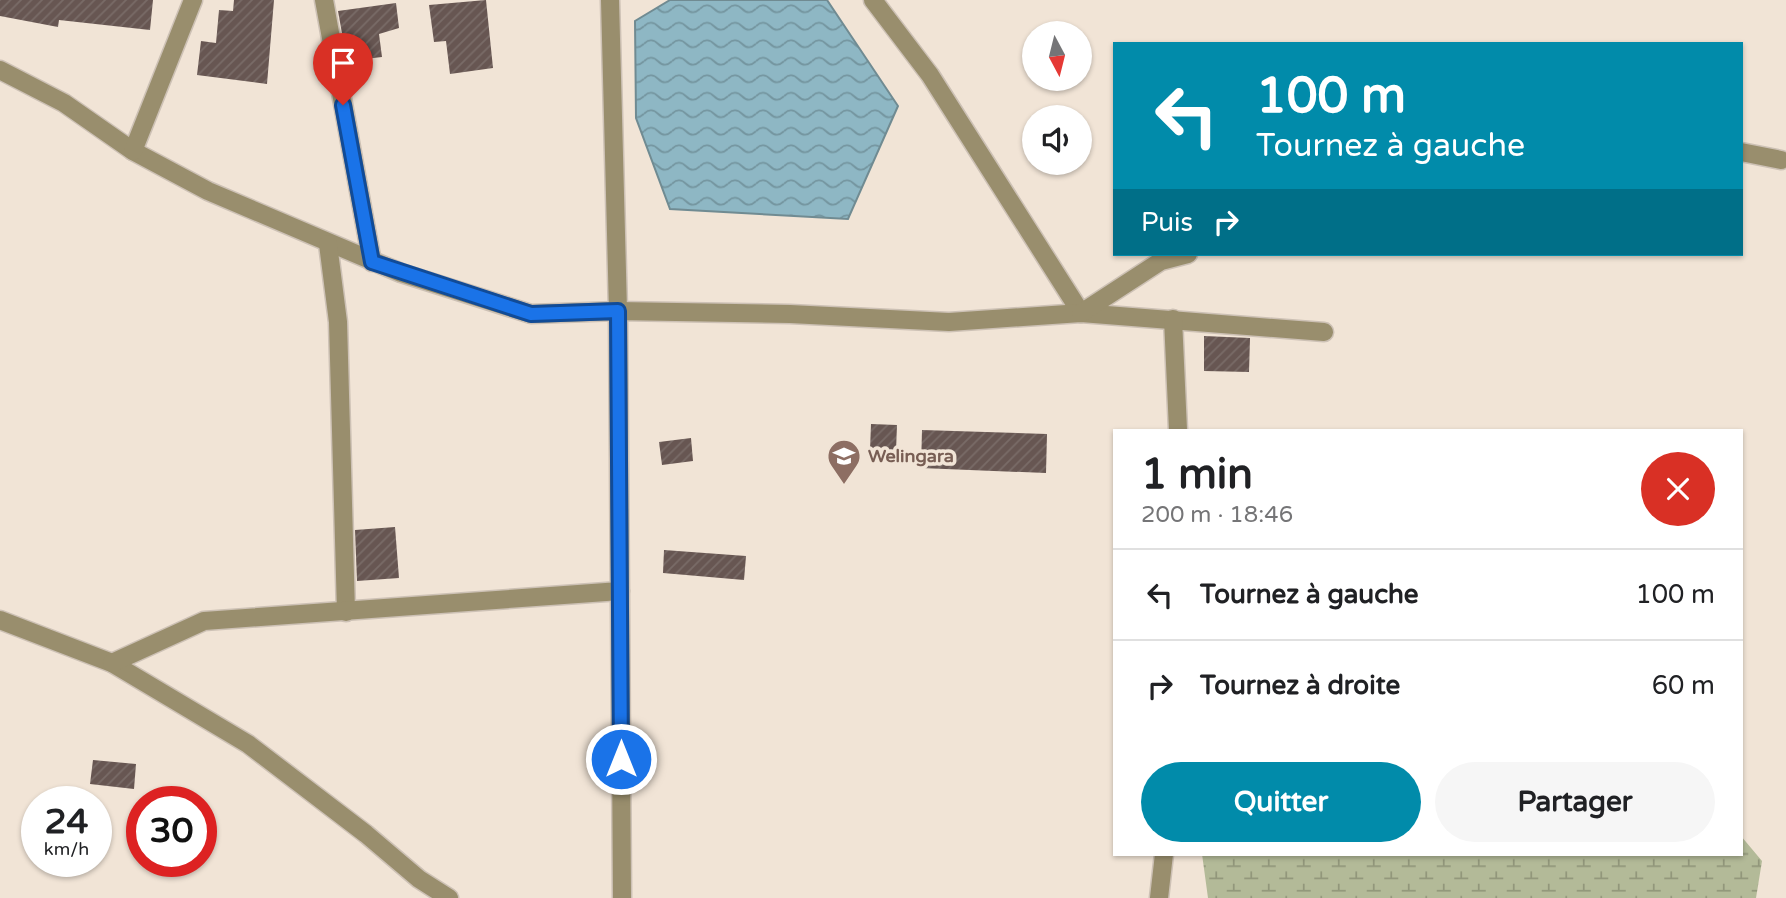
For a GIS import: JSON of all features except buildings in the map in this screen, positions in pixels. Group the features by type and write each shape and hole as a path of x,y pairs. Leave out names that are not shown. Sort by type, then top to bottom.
{"street":[{"path":"133,151 193,0"},
{"path":"324,0 372,262"},
{"path":"610,0 618,311 622,898"},
{"path":"873,0 930,75 1081,313"},
{"path":"0,70 64,103 133,151 208,191 372,262 531,314 618,311 790,314 949,322 1081,313 1324,332"},
{"path":"1743,152 1781,160"},
{"path":"328,244 338,323 346,612"},
{"path":"1081,313 1161,261 1180,256"},
{"path":"1172,319 1178,429"},
{"path":"112,663 204,621 620,591"},
{"path":"0,620 112,663 248,744 366,834 419,879 449,898"},
{"path":"1158,898 1164,856"}],"green space":[{"path":"1743,838 1762,861 1756,898 1208,898 1202,856 1743,856"}],"water":[{"path":"670,0 827,0 898,106 848,219 670,209 636,118 635,21"}],"place":[{"name":"Welingara","path":"844,486"}],"route":[{"path":"343,105 372,262 531,314 618,311 621,759"}]}
